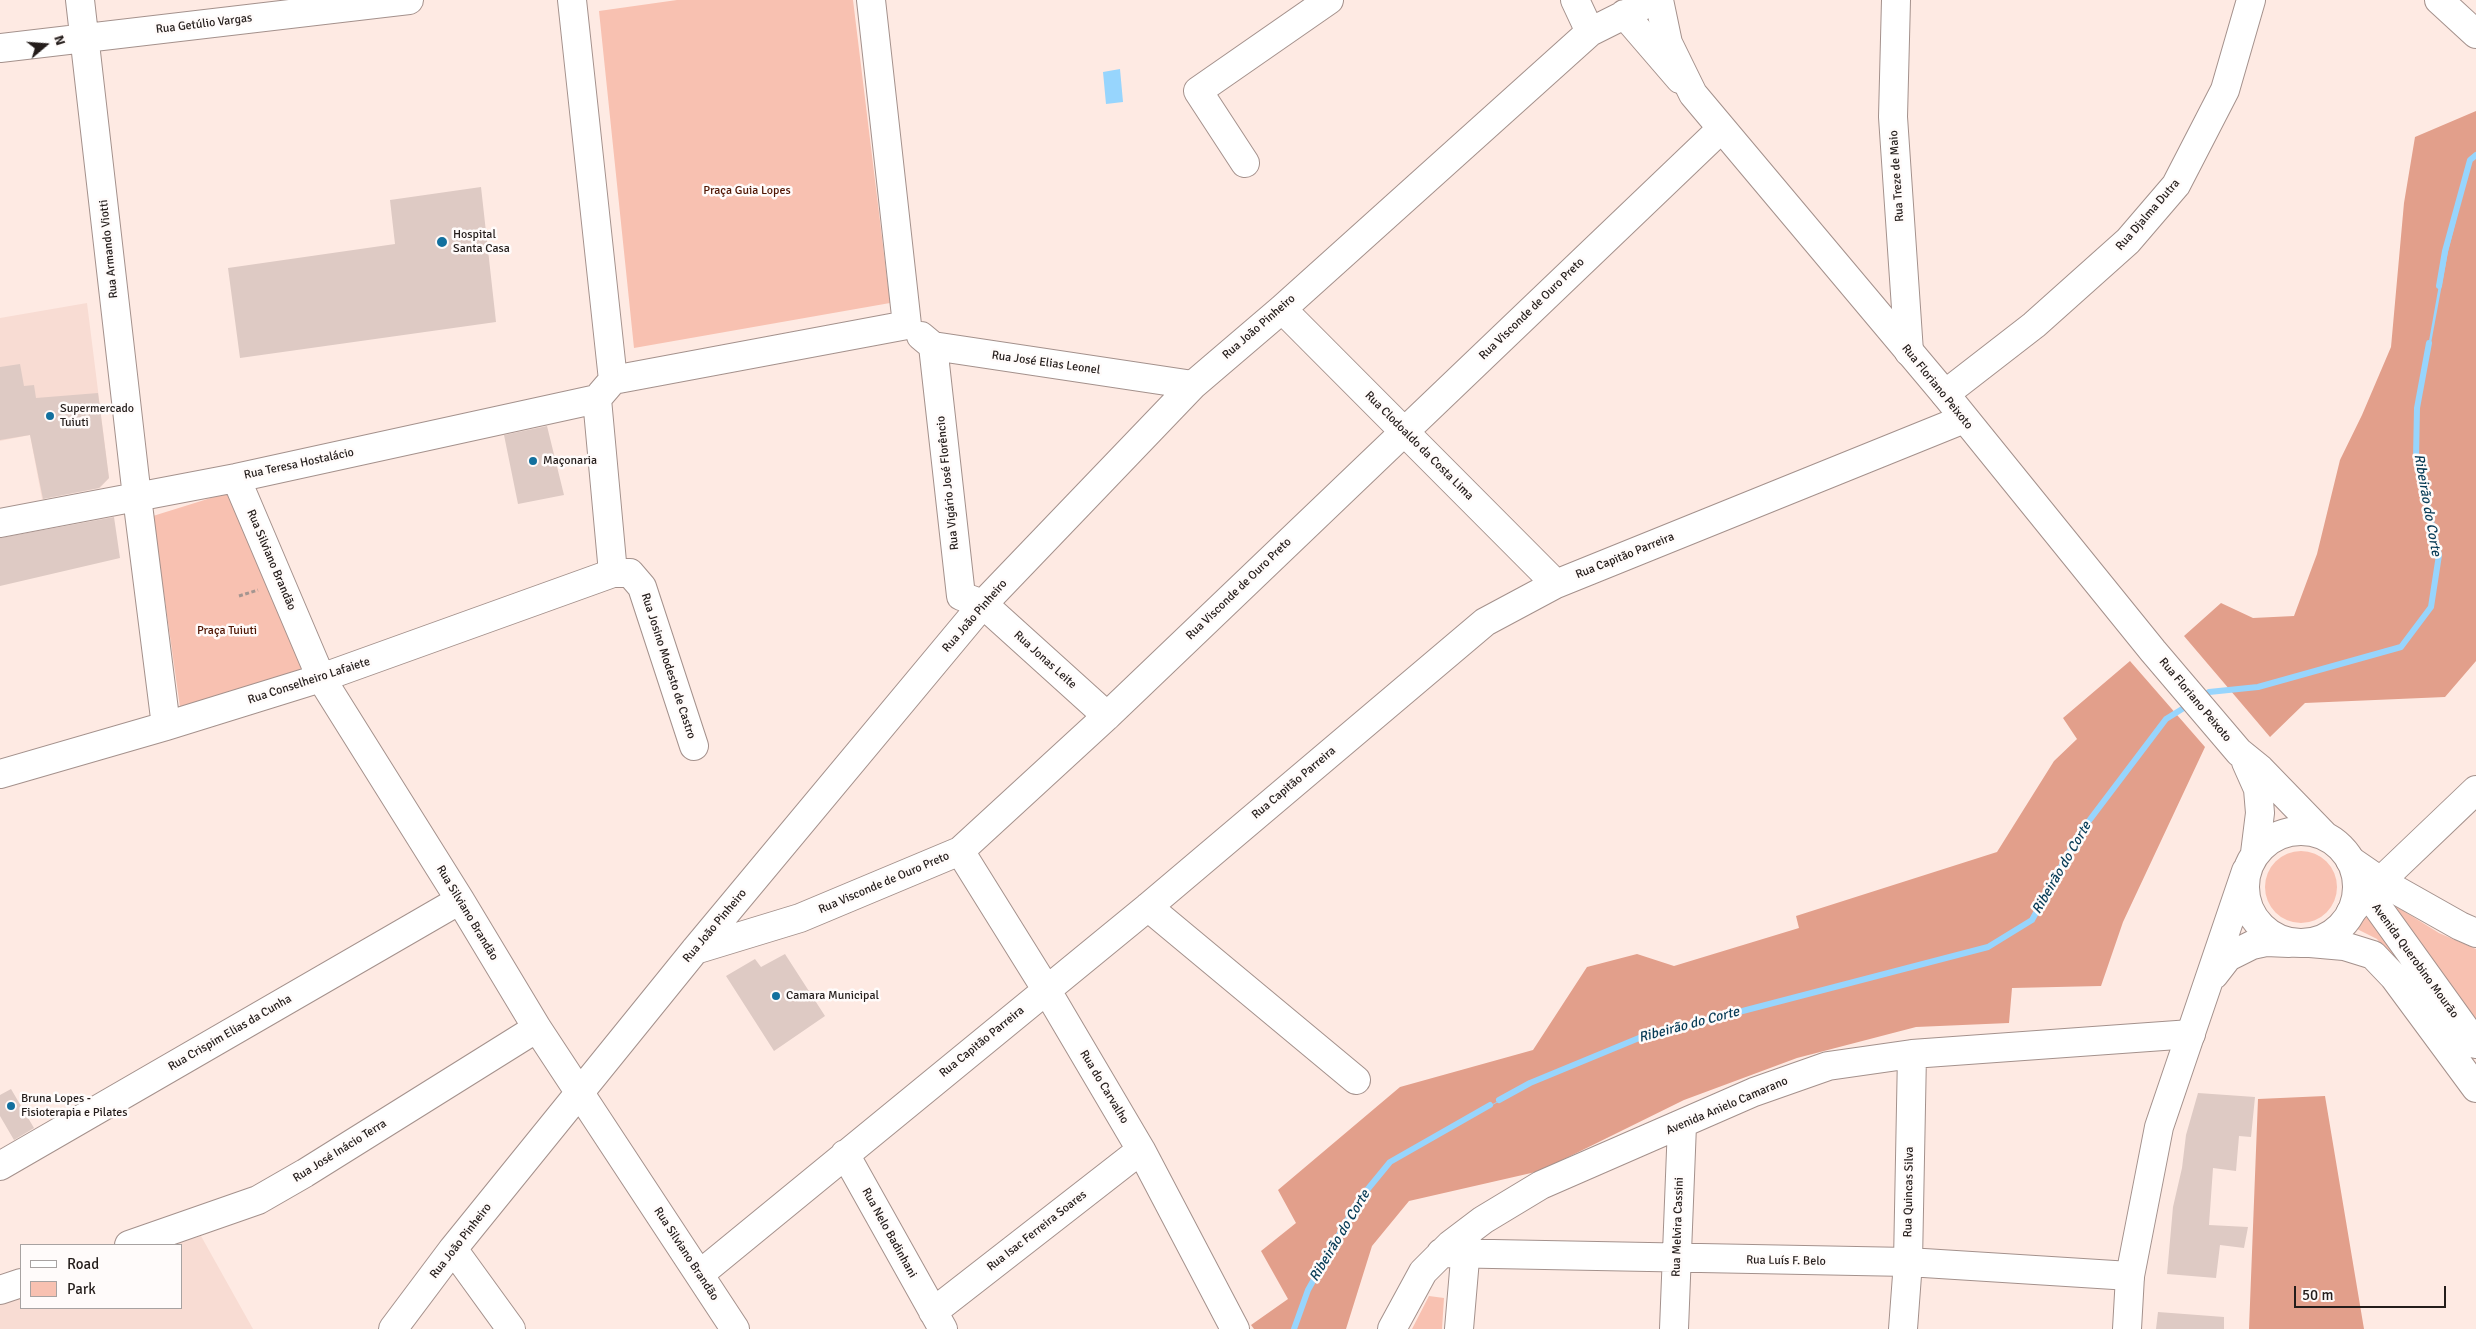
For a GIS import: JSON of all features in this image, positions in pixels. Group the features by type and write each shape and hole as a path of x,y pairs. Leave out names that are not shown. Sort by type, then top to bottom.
{"street":[{"name":"Rua Armando Viotti","path":"80,0 137,497"},
{"name":"Rua Getúlio Vargas","path":"0,48 409,0"},
{"path":"572,0 605,389 613,573"},
{"path":"871,0 907,325 933,346"},
{"path":"1245,163 1198,91 1329,0"},
{"path":"1575,0 1590,32"},
{"name":"Rua Treze de Maio","path":"1896,0 1892,117 1909,352"},
{"name":"Rua Djalma Dutra","path":"1945,394 2034,325 2120,248 2176,185 2225,90 2251,0"},
{"path":"2440,0 2476,34"},
{"name":"Rua João Pinheiro","path":"393,1329 453,1249 695,950 984,604 1192,385 1282,309 1590,32 1648,12"},
{"name":"Rua Floriano Peixoto","path":"1648,12 1668,43 1693,94 1721,129 1945,394 2153,651 2242,755 2260,769 2325,836"},
{"name":"Rua Visconde de Ouro Preto","path":"695,950 800,918 960,851 1107,716 1721,129"},
{"name":"Rua Clodoaldo da Costa Lima","path":"1282,309 1556,584"},
{"path":"605,389 907,325"},
{"name":"Rua José Elias Leonel","path":"933,346 1192,385"},
{"name":"Rua Vigário José Florêncio","path":"933,346 960,596 984,604"},
{"name":"Rua Teresa Hostalácio","path":"0,523 236,478 605,389"},
{"name":"Rua Capitão Parreira","path":"700,1274 1148,907 1485,622 1556,584 1964,419"},
{"name":"Rua Silviano Brandão","path":"236,478 320,678 460,900 537,1028 700,1274 734,1329"},
{"path":"137,497 166,726"},
{"name":"Rua Conselheiro Lafaiete","path":"0,774 166,726 320,678 613,573"},
{"name":"Rua Josino Modesto de Castro","path":"613,573 630,573 642,587 694,746"},
{"name":"Rua Jonas Leite","path":"984,604 1107,716"},
{"name":"Rua Floriano Peixoto","path":"2242,755 2258,789 2260,813 2251,862"},
{"path":"2251,862 2244,890 2249,909 2259,925 2275,937 2300,943 2326,937 2341,927 2361,885 2476,790"},
{"path":"2126,1329 2130,1276 2159,1127 2251,862 2269,840 2286,832 2306,830 2325,836 2339,846 2361,885 2476,933"},
{"name":"Rua do Carvalho","path":"960,851 1046,989 1141,1150 1226,1325"},
{"name":"Avenida Querobino Mourão","path":"2361,885 2476,1044"},
{"name":"Rua Crispim Elias da Cunha","path":"0,1166 460,900"},
{"path":"1148,907 1356,1080"},
{"name":"Avenida Querobino Mourão","path":"2212,978 2228,957 2252,945 2266,942 2344,946 2373,956 2394,977 2476,1088"},
{"name":"Rua José Inácio Terra","path":"132,1244 258,1200 305,1173 537,1028"},
{"name":"Avenida Anielo Camarano","path":"1392,1329 1423,1272 1541,1185 1754,1092 1828,1066 1912,1054 2191,1034"},
{"name":"Rua Quincas Silva","path":"1903,1329 1908,1262 1912,1054"},
{"name":"Rua Melvira Cassini","path":"1674,1329 1682,1125"},
{"name":"Rua Isac Ferreira Soares","path":"938,1321 1141,1150"},
{"name":"Rua Nelo Badinhani","path":"845,1154 938,1321"},
{"path":"1458,1246 1459,1329"},
{"name":"Rua Luís F. Belo","path":"1458,1246 1677,1260 1908,1262 2130,1276"},
{"path":"453,1249 512,1329"},
{"path":"0,1290 20,1283"}],"path":[{"path":"239,596 267,588"}],"shaded area":[{"path":"2476,111 2476,661 2445,697 2305,703 2270,737 2184,636 2221,603 2253,618 2294,616 2317,554 2340,460 2362,415 2391,347 2404,203 2415,137"},
{"path":"87,303 109,478 100,488 42,499 30,435 0,441 0,318"},
{"path":"2130,661 2205,747 2123,922 2101,986 2012,988 2009,1023 1916,1027 1797,1058 1684,1100 1540,1171 1409,1201 1372,1246 1346,1329 1254,1329 1251,1325 1288,1299 1261,1251 1296,1223 1278,1190 1400,1087 1533,1050 1587,967 1637,954 1674,966 1799,928 1796,916 1997,852 2054,761 2077,739 2063,718"},
{"path":"2325,1096 2364,1329 2249,1329 2258,1099"},
{"path":"201,1236 253,1329 0,1329 0,1301 20,1294 20,1309 182,1309 182,1244 176,1244"}],"green space":[{"name":"Praça Guia Lopes","path":"677,0 853,0 890,303 634,348 599,11"},
{"name":"Praça Tuiuti","path":"230,492 306,669 180,707 153,516"},
{"path":"2301,851 2321,857 2331,867 2337,887 2331,907 2321,917 2301,923 2281,917 2271,907 2265,887 2271,867 2281,857"},
{"path":"2389,902 2439,933 2476,949 2476,1022"},
{"path":"2367,917 2476,1063 2476,1071 2377,939 2355,928"},
{"path":"1429,1296 1444,1298 1442,1329 1412,1329"}],"water":[{"path":"1120,69 1123,102 1106,104 1103,72"},
{"path":"2476,155 2471,161 2448,252 2419,408 2418,457 2441,555 2433,608 2402,648 2259,689 2209,692 2258,687 2401,647 2431,606 2439,555 2416,457 2417,408 2445,251 2470,160"},
{"path":"2209,692 2166,720 2080,835 2032,920 2079,834 2166,719"},
{"path":"1639,1038 1530,1084 1391,1162 1360,1202 1309,1291 1294,1329 1308,1290 1358,1201 1390,1162 1530,1083"}],"building":[{"path":"481,187 496,322 240,358 228,268 395,244 390,200"},
{"name":"Supermercado Tuiuti","path":"20,364 24,386 34,385 36,398 98,393 109,478 99,488 43,499 30,435 0,440 0,367"},
{"name":"Maçonaria","path":"547,426 564,495 518,504 504,435"},
{"path":"114,517 120,558 0,586 0,538"},
{"name":"Camara Municipal","path":"785,954 825,1016 774,1051 726,976 755,959 761,967"},
{"name":"Bruna Lopes - Fisioterapia e Pilates","path":"11,1089 34,1128 14,1140 0,1116 0,1095"},
{"path":"2198,1093 2255,1097 2251,1137 2239,1136 2236,1171 2213,1168 2209,1225 2248,1227 2244,1248 2220,1245 2216,1278 2167,1274 2173,1207 2182,1168 2186,1135"},
{"path":"2158,1312 2224,1317 2224,1329 2156,1329"}],"waterway":[{"name":"Ribeirão do Corte","path":"2439,286 2445,251 2470,160 2476,155"},
{"name":"Ribeirão do Corte","path":"2202,697 2209,692 2258,687 2401,647 2431,607 2439,555 2416,457 2417,408 2429,343"},
{"name":"Ribeirão do Corte","path":"1499,1100 1530,1083 1639,1038 1988,947 2032,920 2079,834 2166,719 2187,706"},
{"name":"Ribeirão do Corte","path":"1294,1329 1308,1290 1358,1201 1390,1162 1490,1105"}],"place":[{"name":"Hospital Santa Casa","path":"442,242"},
{"name":"Supermercado Tuiuti","path":"50,416"},
{"name":"Maçonaria","path":"533,461"},
{"name":"Camara Municipal","path":"776,996"},
{"name":"Bruna Lopes - Fisioterapia e Pilates","path":"11,1106"}]}
